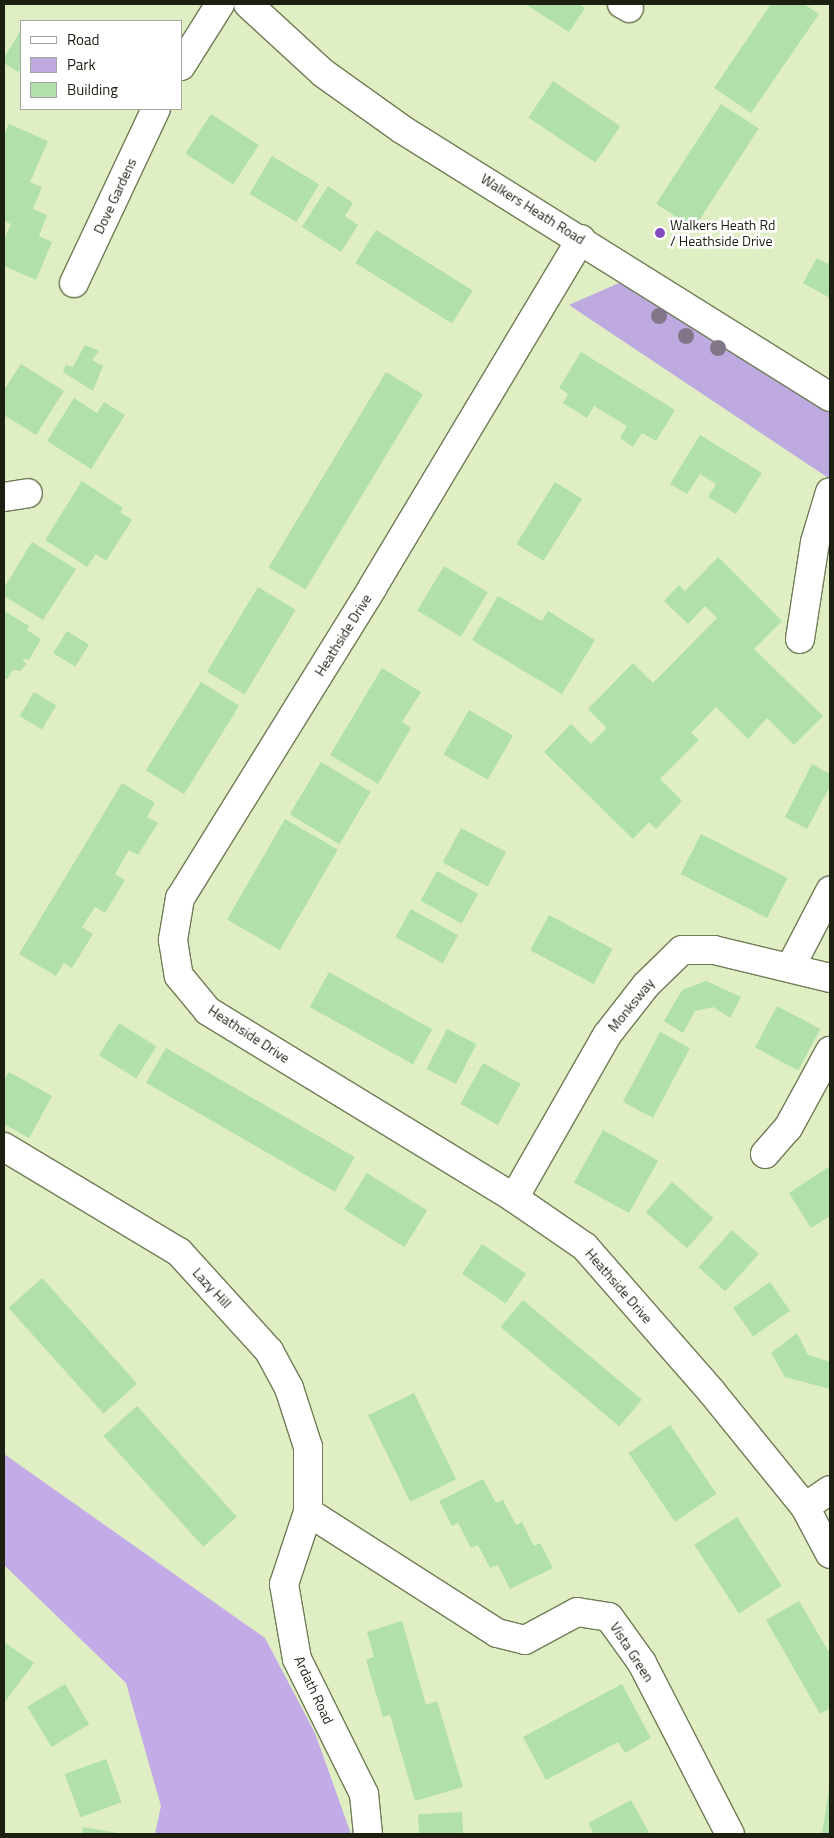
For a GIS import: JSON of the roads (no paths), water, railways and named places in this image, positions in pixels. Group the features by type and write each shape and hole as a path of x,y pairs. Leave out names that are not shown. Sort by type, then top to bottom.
{"street":[{"path":"182,64 220,4"},
{"name":"Walkers Heath Road","path":"248,4 323,73 403,130 581,239 830,397"},
{"name":"Dove Gardens","path":"74,283 156,110"},
{"name":"Heathside Drive","path":"581,239 373,587 180,898 173,940 179,976 208,1011 514,1198 585,1247 711,1392 805,1507 830,1554"},
{"path":"800,638 815,542 830,492"},
{"path":"791,966 830,891"},
{"name":"Monksway","path":"514,1198 607,1035 646,985 682,950 714,950 791,966 830,978"},
{"path":"765,1154 788,1128 830,1051"},
{"name":"Lazy Hill","path":"4,1147 179,1252 268,1351 289,1388 308,1447 308,1512"},
{"path":"805,1507 830,1490"},
{"name":"Vista Green","path":"308,1512 497,1633 525,1640 578,1612 609,1617 642,1664 730,1834"},
{"name":"Ardath Road","path":"308,1512 284,1584 297,1659 364,1794 368,1834"}],"place":[{"name":"Walkers Heath Rd / Heathside Drive","path":"660,233"}]}
